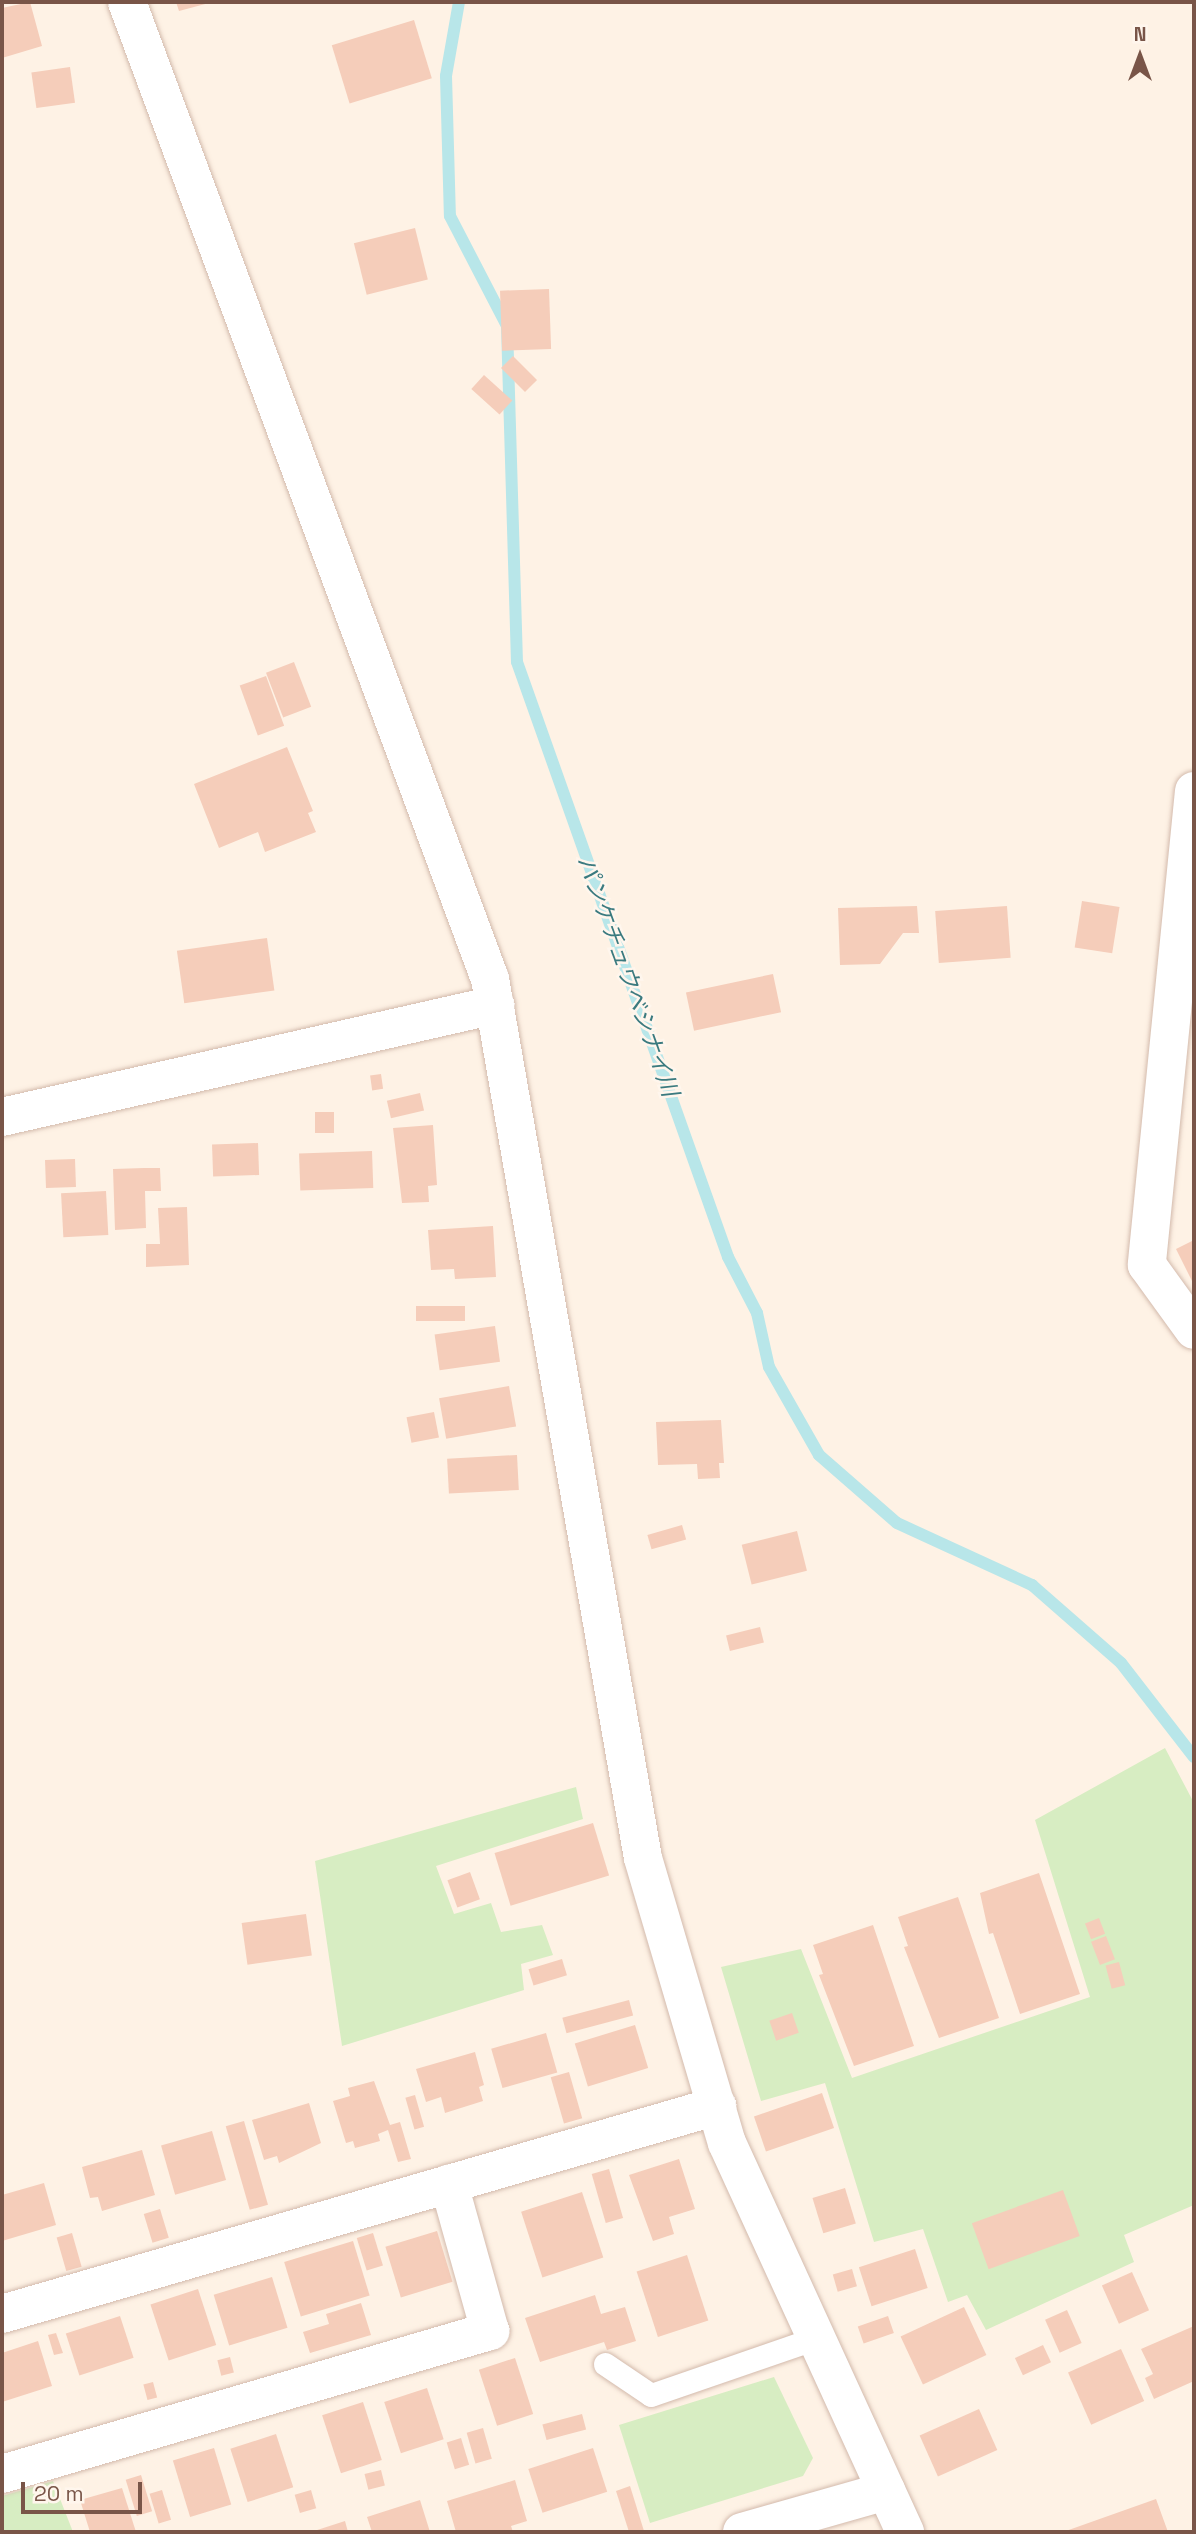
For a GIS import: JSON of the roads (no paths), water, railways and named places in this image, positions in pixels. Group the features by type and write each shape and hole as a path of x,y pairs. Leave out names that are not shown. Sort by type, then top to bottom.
{"street":[{"path":"127,2 486,966 643,1857 727,2143 905,2532"},
{"path":"1194,791 1147,1265 1194,1330"},
{"path":"2,1117 495,1005"},
{"path":"2,2314 716,2106"},
{"path":"2,2474 490,2330 449,2184"},
{"path":"742,2532 887,2491"}],"lane":[{"path":"605,2364 651,2395 817,2338"}],"waterway":[{"name":"パンケチュウベシナイ川","path":"459,2 446,76 450,216 507,326 517,662 728,1257 757,1313 769,1367 819,1455 897,1523 1032,1585 1121,1663 1194,1757"}]}
